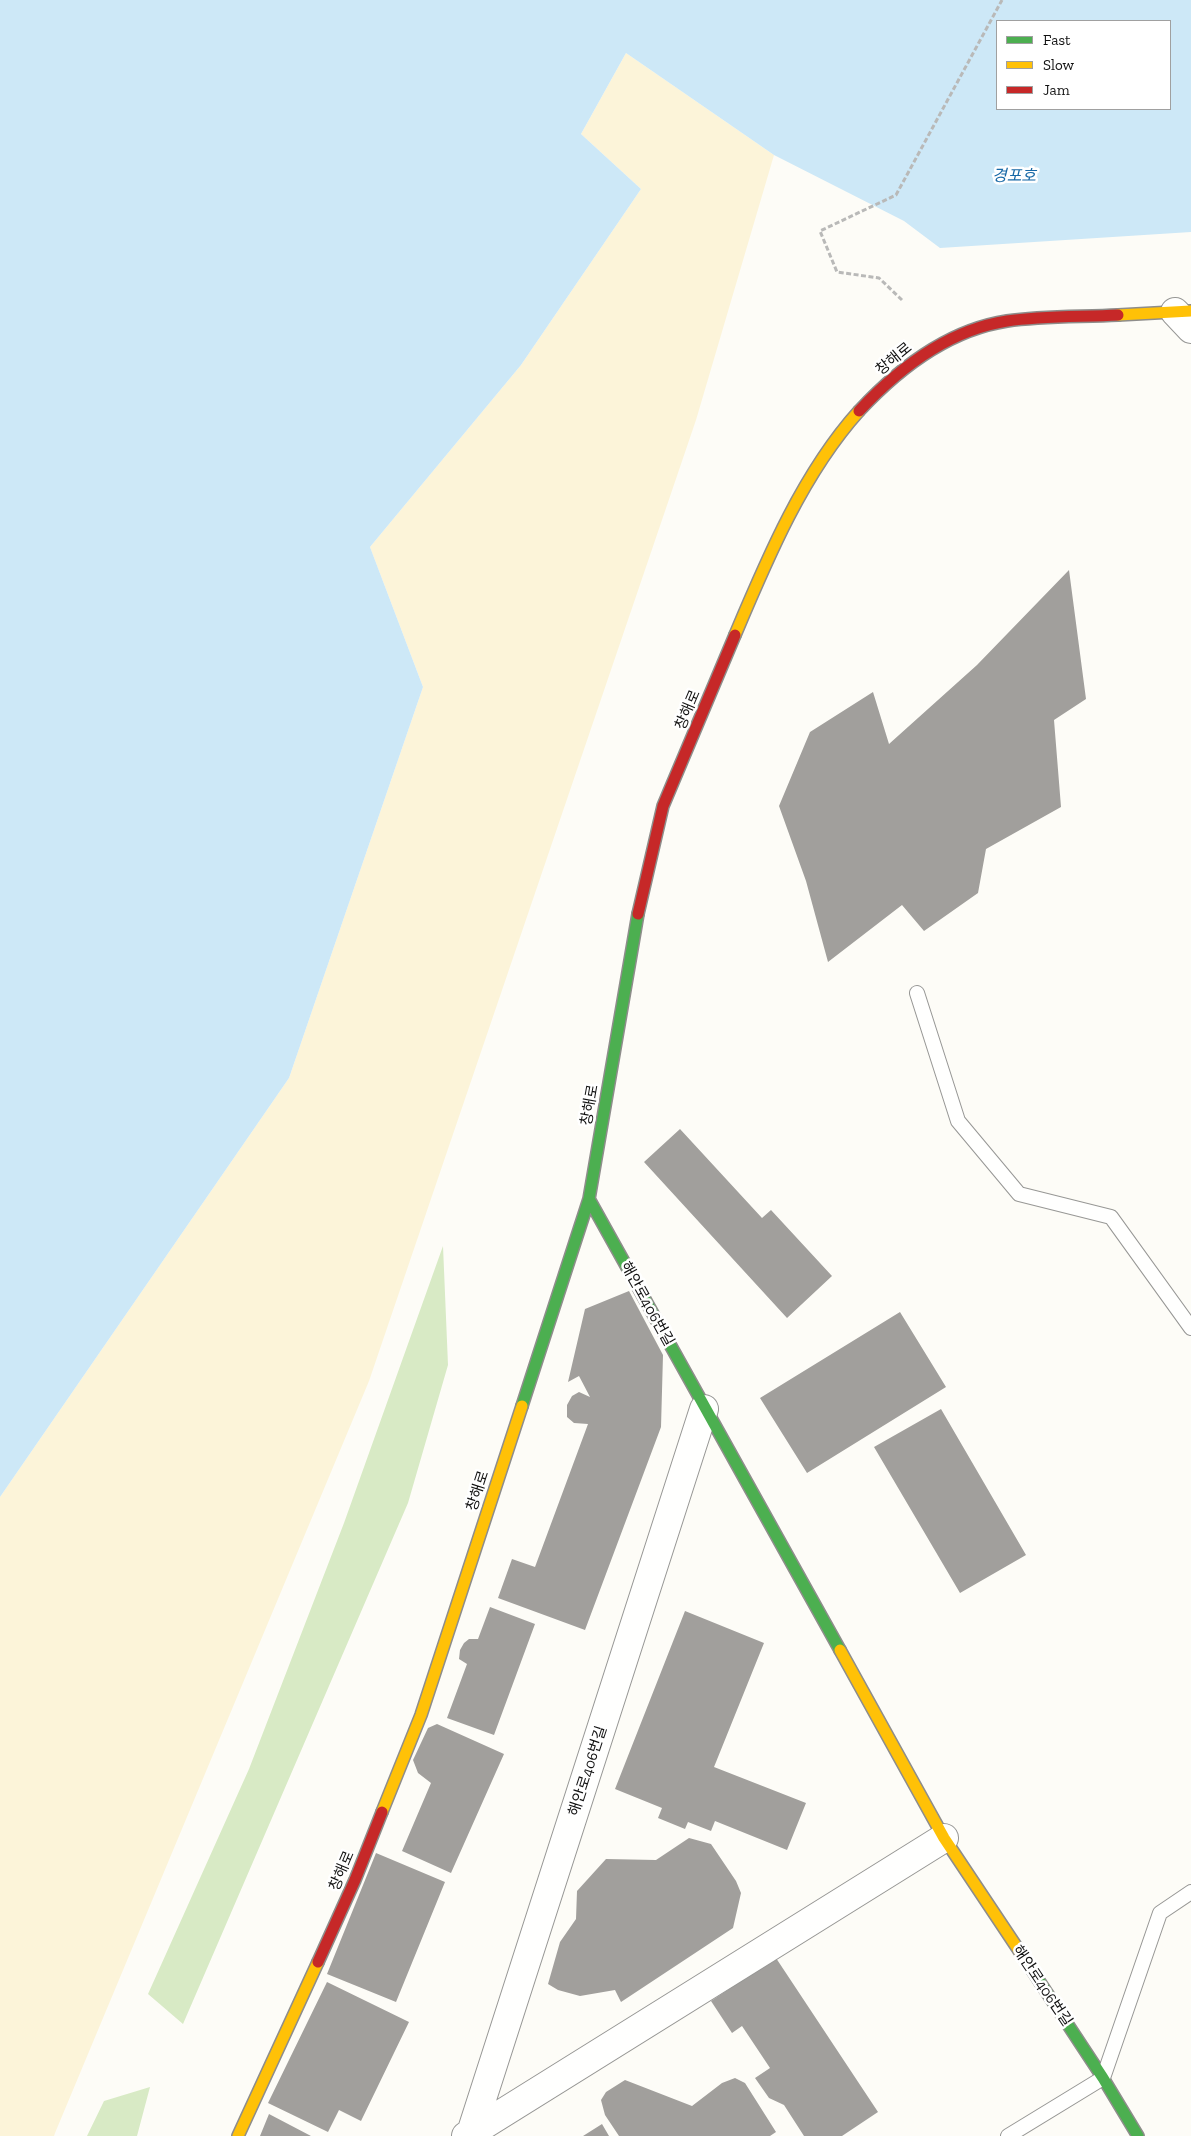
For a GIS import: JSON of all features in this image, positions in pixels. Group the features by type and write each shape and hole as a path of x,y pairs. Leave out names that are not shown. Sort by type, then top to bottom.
{"street":[{"name":"창해로","path":"238,2136 355,1880 421,1715 589,1199 640,903 663,806 764,567 805,488 842,431 876,393 918,358 945,340 978,328 1007,321 1186,317"},
{"name":"해안로406번길","path":"589,1199 944,1838 1103,2078 1138,2136"},
{"name":"해안로406번길","path":"469,2134 704,1409"},
{"name":"해안로406번길","path":"469,2134 944,1838"}],"lane":[{"path":"917,993 958,1121 1019,1194 1111,1217 1191,1328"},
{"path":"1008,2136 1103,2078 1160,1913 1191,1892"}],"path":[{"path":"902,300 879,278 838,272 820,231 896,195 1002,0"}],"green space":[{"path":"443,1246 448,1365 408,1503 183,2024 148,1994 249,1769 344,1523"},
{"path":"150,2087 137,2136 87,2136 104,2101"}],"sand":[{"path":"626,53 774,155 696,420 369,1381 54,2136 0,2136 0,1497 289,1078 423,687 370,547 521,365 641,189 581,134"}],"water":[{"name":"경포호","path":"0,0 1191,0 1191,232 940,248 904,221 774,155 626,53 581,134 641,189 521,365 370,547 423,687 289,1078 0,1497"}],"building":[{"path":"1069,570 1086,699 1054,720 1061,807 986,849 978,893 924,931 902,905 828,962 806,881 779,806 810,732 873,692 889,744 977,665"},
{"path":"680,1129 762,1218 771,1210 832,1276 787,1318 644,1162"},
{"path":"629,1291 663,1355 661,1427 585,1630 498,1598 512,1559 535,1567 588,1424 574,1423 567,1417 567,1405 572,1396 579,1392 590,1397 579,1376 568,1382 585,1309"},
{"path":"900,1312 946,1387 807,1473 760,1398"},
{"path":"941,1409 1026,1555 960,1593 874,1447"},
{"path":"490,1607 535,1624 494,1735 447,1718 467,1664 459,1659 460,1650 469,1639 478,1639"},
{"path":"685,1611 764,1643 714,1767 806,1803 787,1850 715,1821 711,1831 688,1822 685,1829 658,1818 662,1808 615,1789"},
{"path":"437,1724 504,1754 451,1873 402,1851 431,1783 418,1773 413,1760 428,1728"},
{"path":"689,1838 711,1844 736,1881 741,1893 733,1928 621,2002 615,1990 580,1996 558,1990 548,1984 560,1942 576,1919 577,1891 606,1859 656,1860"},
{"path":"376,1853 445,1882 396,2002 327,1974"},
{"path":"776,1958 878,2112 842,2136 804,2136 784,2105 769,2098 755,2078 770,2068 742,2026 732,2033 711,2001"},
{"path":"327,1982 409,2022 361,2121 339,2110 328,2132 268,2103"},
{"path":"735,2078 745,2083 776,2132 770,2136 619,2136 605,2115 601,2100 606,2092 625,2080 692,2106 722,2083"},
{"path":"269,2114 311,2136 260,2136"},
{"path":"602,2124 609,2136 583,2136"}],"traffic: fast":[{"path":"522,1406 589,1199 638,914"},
{"path":"589,1199 840,1650"},
{"path":"1024,1958 1103,2078 1138,2136"}],"traffic: slow":[{"path":"1118,315 1191,311"},
{"path":"735,635 774,547 804,489 839,435 859,411"},
{"path":"382,1812 421,1715 522,1406"},
{"path":"840,1650 944,1838 1024,1958"},
{"path":"238,2136 318,1962"}],"traffic: jam":[{"path":"859,411 907,366 945,342 964,333 985,326 1021,319 1118,315"},
{"path":"638,914 663,806 735,635"},
{"path":"318,1962 355,1880 382,1812"}]}
